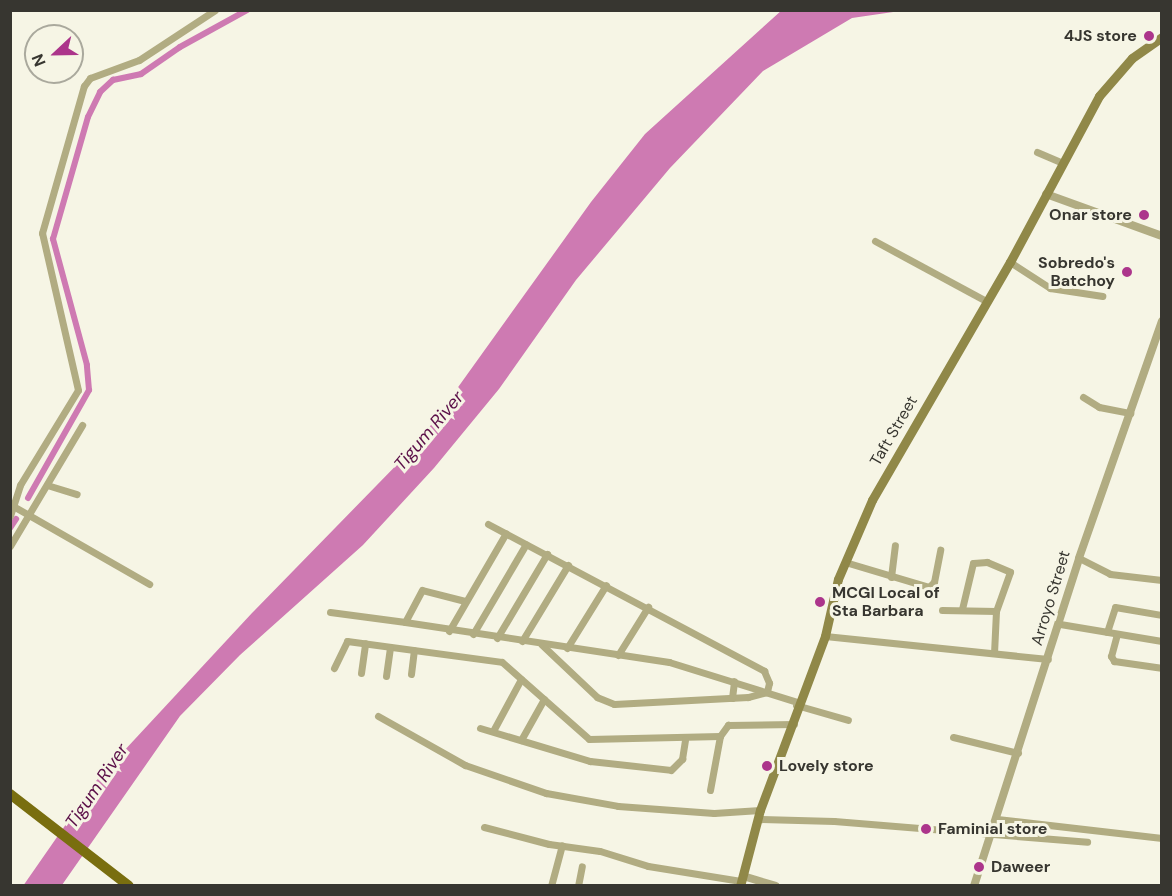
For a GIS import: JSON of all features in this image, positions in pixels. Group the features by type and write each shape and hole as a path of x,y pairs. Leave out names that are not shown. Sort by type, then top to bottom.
{"main road":[{"name":"Taft Street","path":"742,881 759,814 795,724 825,636 845,562 872,500 1010,262 1099,96 1132,58 1161,37"},
{"path":"10,794 129,885"}],"street":[{"path":"10,516 21,485 78,390 42,239 84,86 90,78 139,60 215,10"},
{"path":"1037,152 1063,163"},
{"path":"1046,194 1161,236"},
{"path":"875,241 986,301"},
{"path":"1010,262 1050,288 1102,297"},
{"name":"Arroyo Street","path":"974,885 993,832 1079,558 1161,321"},
{"path":"1083,397 1099,407 1130,413"},
{"path":"10,546 82,425"},
{"path":"47,485 76,494"},
{"path":"12,506 149,584"},
{"path":"488,524 648,607 764,671 768,676 767,692"},
{"path":"449,631 506,533"},
{"path":"473,634 526,543"},
{"path":"891,577 896,545"},
{"path":"845,562 891,577 932,585 940,550"},
{"path":"497,638 546,554"},
{"path":"1079,558 1110,574 1161,580"},
{"path":"962,609 970,566 987,562 1011,576 996,610 994,653"},
{"path":"522,641 568,565"},
{"path":"567,648 606,585"},
{"path":"405,622 422,590 465,601"},
{"path":"618,655 648,607"},
{"path":"1107,632 1115,607 1161,615"},
{"path":"942,610 996,610"},
{"path":"330,612 669,662 734,681 848,720"},
{"path":"1059,624 1161,641"},
{"path":"1117,633 1111,656 1114,661 1161,668"},
{"path":"825,636 1048,659"},
{"path":"334,668 347,641 502,662 589,739 685,739 720,736"},
{"path":"361,673 364,643"},
{"path":"542,645 606,702 732,698 767,692"},
{"path":"386,676 390,647"},
{"path":"411,674 414,650"},
{"path":"493,731 521,679"},
{"path":"732,698 734,681"},
{"path":"521,740 544,699"},
{"path":"378,716 465,765 546,793 618,806 759,814 993,832 1087,842"},
{"path":"710,790 720,736 728,725 795,724"},
{"path":"480,728 590,761 671,770 681,759 685,739"},
{"path":"953,736 1018,753"},
{"path":"997,819 1161,838"},
{"path":"1049,839 1051,826"},
{"path":"484,827 562,845 600,851 648,866 775,885"},
{"path":"551,885 562,845"},
{"path":"578,885 582,866"}],"water":[{"name":"Tigum River","path":"782,10 900,11 852,18 763,71 670,168 576,280 499,389 434,468 363,545 240,655 180,716 62,885 23,886 96,781 252,613 418,443 591,202 645,134"}],"waterway":[{"path":"28,498 89,390 87,365 53,239 88,117 100,92 113,80 141,74 180,47 247,10"},
{"path":"10,528 16,519"}],"place":[{"name":"4JS store","path":"1149,36"},
{"name":"Onar store","path":"1144,215"},
{"name":"Sobredo's Batchoy","path":"1127,272"},
{"name":"MCGI Local of Sta Barbara","path":"820,602"},
{"name":"Lovely store","path":"767,766"},
{"name":"Faminial store","path":"926,829"},
{"name":"Daweer","path":"979,867"}]}
